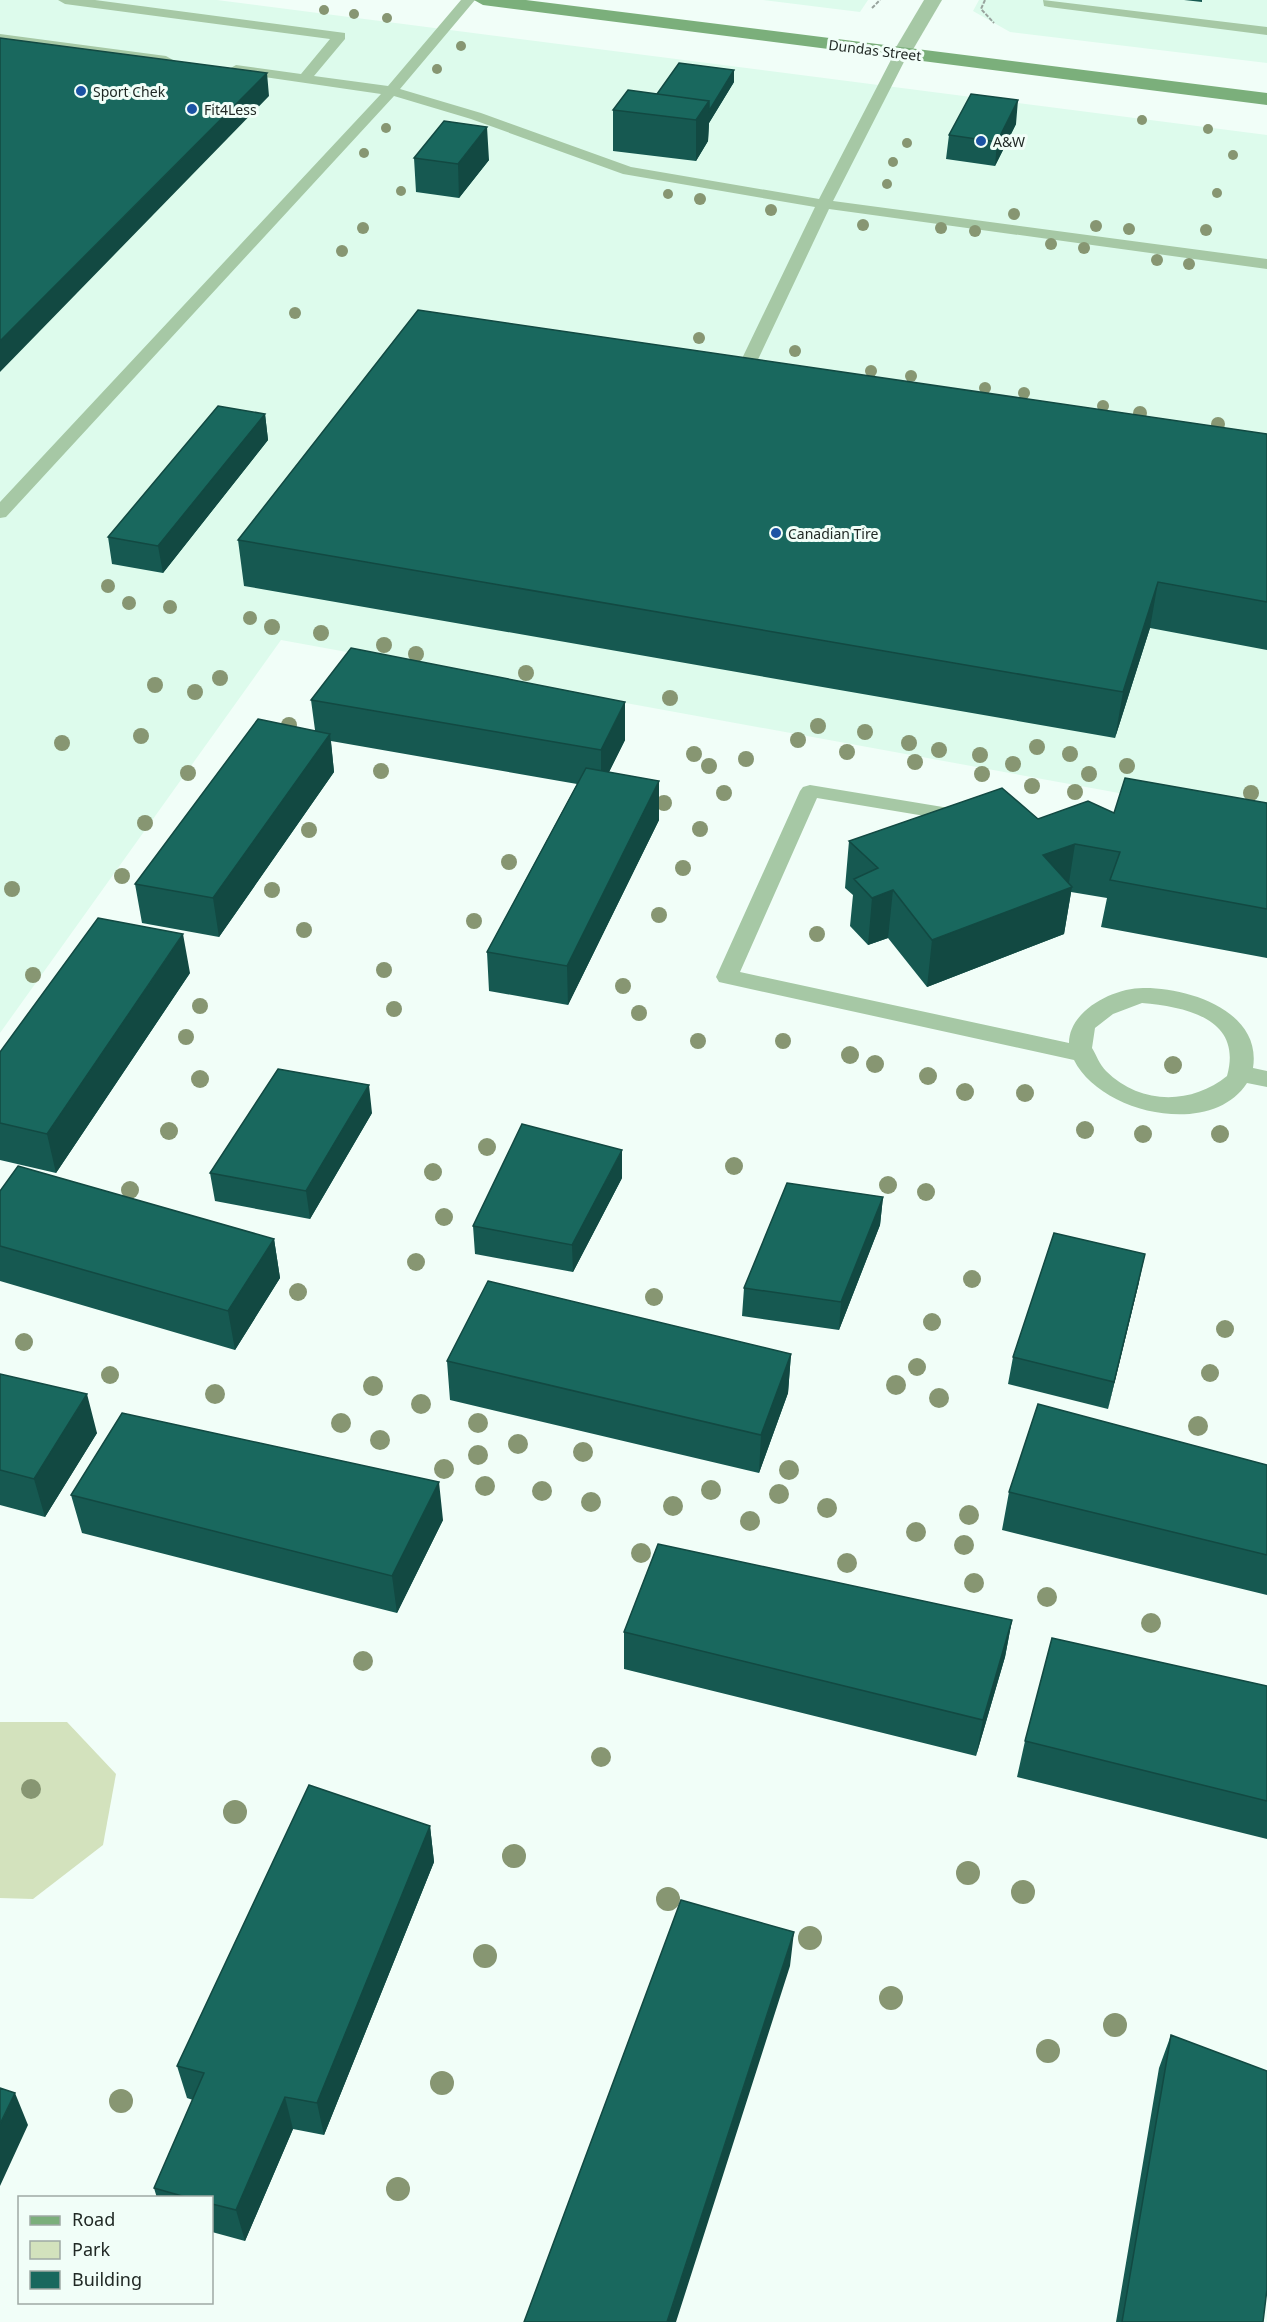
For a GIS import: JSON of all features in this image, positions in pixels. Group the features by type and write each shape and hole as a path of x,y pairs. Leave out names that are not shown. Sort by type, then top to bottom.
{"main road":[{"name":"Dundas Street","path":"483,0 1267,99"}],"street":[{"path":"901,54 933,0"}],"lane":[{"path":"66,0 340,36 305,78"},
{"path":"0,513 391,91 468,0"},
{"path":"1050,0 1049,3 1267,31"},
{"path":"0,38 176,61"},
{"path":"778,376 744,371 901,54"},
{"path":"223,67 391,91 476,116 628,171 825,204 1267,264"},
{"path":"982,820 810,791 728,977 1084,1054"},
{"path":"1142,995 1168,997 1208,1010 1231,1029 1241,1046 1243,1064 1239,1073 1237,1080 1223,1093 1201,1102 1174,1105 1146,1102 1120,1093 1100,1078 1085,1061 1081,1042 1086,1025 1098,1010 1118,1000 1142,995"},
{"path":"1239,1073 1267,1079"}],"shaded area":[{"path":"0,0 217,0 1267,135 1267,820 281,640 0,1033"},
{"path":"763,0 868,0 860,12"},
{"path":"979,0 1267,0 1267,63 1010,32 973,11"}],"green space":[{"path":"0,1722 67,1722 116,1774 103,1845 33,1899 0,1898"}],"building":[{"path":"0,38 267,73 0,341"},
{"path":"679,63 734,70 709,111 709,101 657,94"},
{"path":"628,90 709,101 696,120 613,110"},
{"path":"971,94 1018,100 997,142 949,135"},
{"path":"444,121 487,127 458,164 414,158"},
{"name":"Canadian Tire","path":"418,310 1267,434 1267,602 1158,582 1123,692 238,540"},
{"path":"218,406 265,414 158,546 108,537"},
{"path":"351,648 625,702 601,750 311,700"},
{"path":"258,719 330,734 213,898 135,884"},
{"path":"586,768 659,781 567,966 487,952"},
{"path":"1125,778 1267,803 1267,909 1110,880 1120,852 1075,844 1043,855 1072,887 932,940 893,890 872,898 854,879 878,868 849,841 1002,788 1038,819 1088,801 1114,813"},
{"path":"98,918 183,934 47,1134 0,1123 0,1052"},
{"path":"278,1069 369,1085 306,1191 210,1173"},
{"path":"522,1124 622,1150 572,1245 473,1226"},
{"path":"18,1166 274,1239 228,1311 0,1246 0,1191"},
{"path":"787,1183 883,1197 841,1302 744,1288"},
{"path":"1054,1233 1145,1254 1114,1382 1013,1357"},
{"path":"488,1281 791,1354 761,1435 447,1361"},
{"path":"0,1374 87,1394 34,1479 0,1470"},
{"path":"1038,1404 1267,1465 1267,1555 1009,1492"},
{"path":"122,1413 439,1482 392,1576 71,1495"},
{"path":"658,1544 1012,1620 983,1720 624,1632"},
{"path":"1052,1638 1267,1686 1267,1801 1025,1741"},
{"path":"309,1785 430,1826 317,2103 285,2097 236,2210 213,2204 213,2196 182,2196 154,2188 204,2073 177,2066"},
{"path":"681,1900 794,1932 667,2322 524,2322"},
{"path":"1171,2035 1267,2071 1267,2289 1263,2322 1122,2322"},
{"path":"0,2088 15,2093 0,2124"}],"place":[{"name":"Sport Chek","path":"81,91"},
{"name":"Fit4Less","path":"192,109"},
{"name":"A&W","path":"981,141"},
{"name":"Canadian Tire","path":"776,533"}]}
